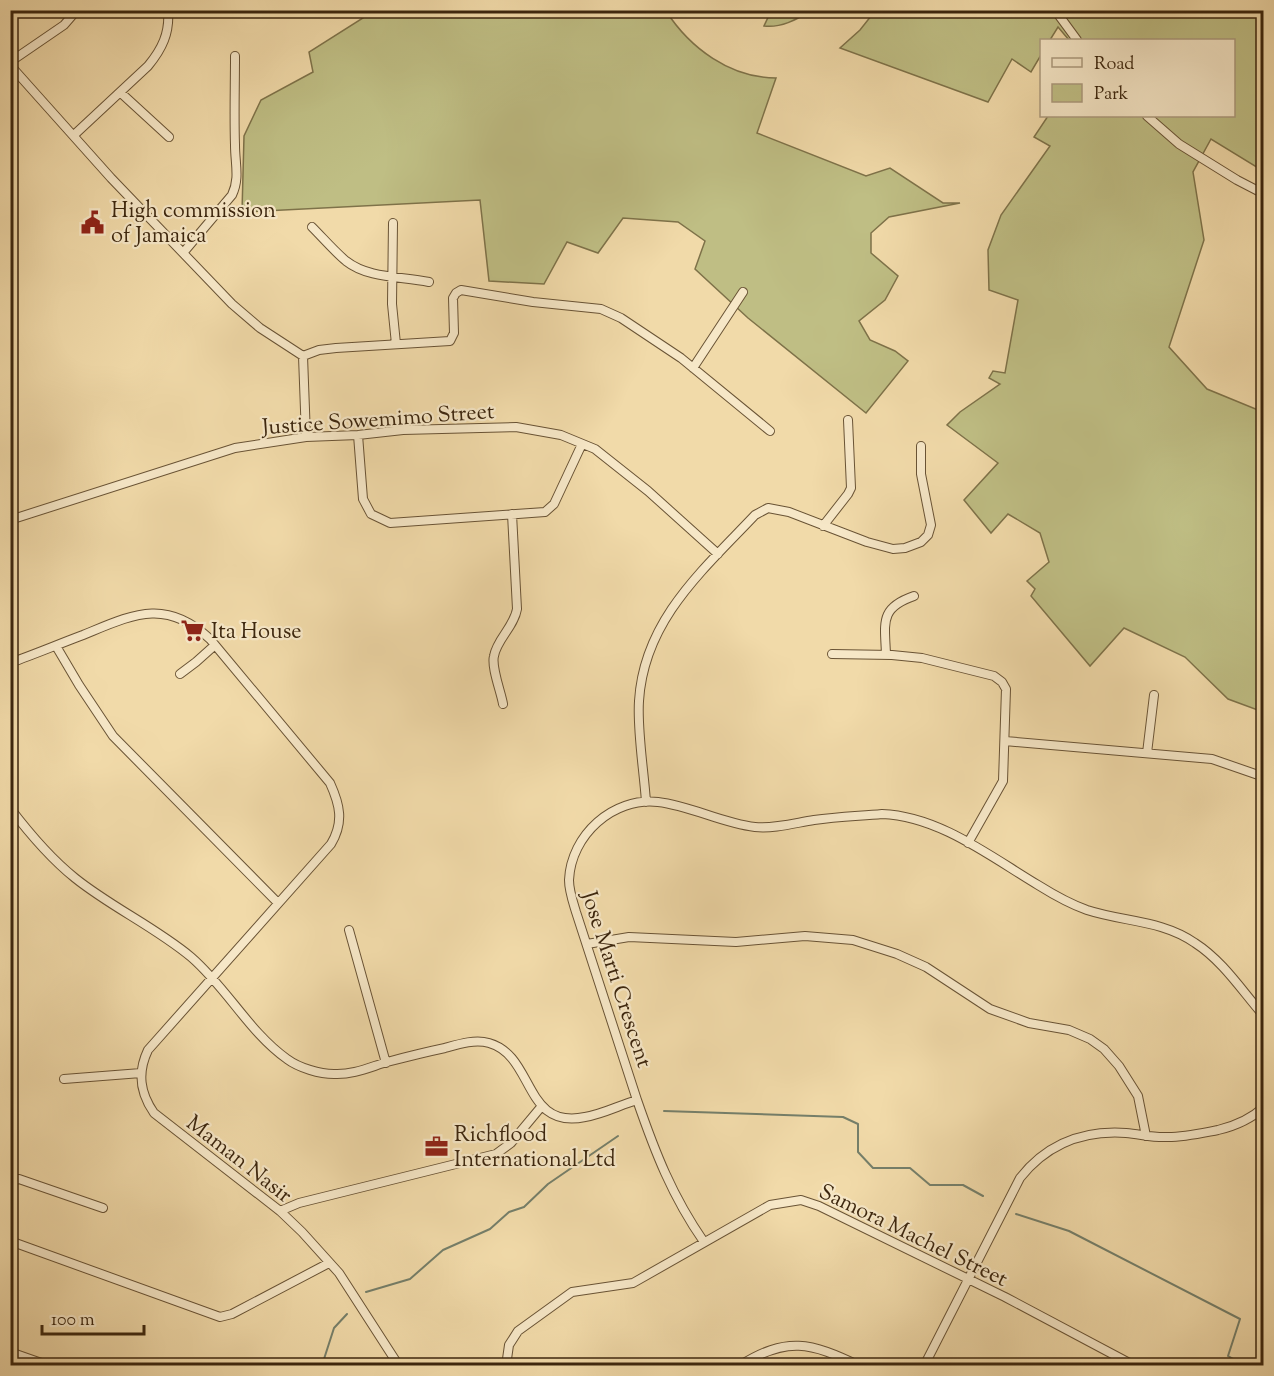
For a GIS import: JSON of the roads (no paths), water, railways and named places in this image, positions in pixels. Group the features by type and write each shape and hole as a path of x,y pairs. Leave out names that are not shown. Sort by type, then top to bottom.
{"street":[{"path":"77,10 64,25 10,64 232,304 260,328 303,356"},
{"path":"74,135 121,93 158,54 167,32 168,10"},
{"path":"1056,10 1076,39"},
{"path":"183,253 232,195 236,187 238,177 235,146 234,56"},
{"path":"121,93 169,136"},
{"path":"1148,117 1179,144 1263,194"},
{"path":"393,223 392,304 396,344"},
{"path":"312,227 348,262 360,269 429,282"},
{"path":"303,356 319,350 336,348 450,341 454,333 453,298 456,293 468,290 533,302 600,309 621,318 693,368 771,431"},
{"path":"693,368 743,292"},
{"path":"303,356 306,437"},
{"path":"823,526 851,488 848,420"},
{"name":"Justice Sowemimo Street","path":"10,520 235,448 306,437 414,430 516,427 561,435 595,449 648,491 718,554"},
{"path":"358,435 363,499 366,507 377,518 390,523 545,512 550,509 582,444"},
{"path":"646,802 639,705 648,652 661,624 675,603 755,515 768,508 893,549 905,548 925,539 931,531 931,525 921,474 921,446"},
{"path":"503,704 493,659 518,609 512,514"},
{"path":"886,655 887,613 899,601 914,596"},
{"path":"10,663 131,615 158,614 187,622 199,629 215,645 330,783 338,802 340,815 336,834 148,1050 142,1063 141,1073 64,1079"},
{"path":"180,674 215,645"},
{"path":"56,646 113,736 278,903"},
{"path":"832,654 886,655 933,661 999,679 1006,689 1001,784 969,843"},
{"path":"1147,753 1154,695"},
{"path":"1005,741 1212,759 1263,777"},
{"name":"Jose Marti Crescent","path":"704,1242 671,1188 655,1154 569,881 576,852 587,831 603,817 631,805 646,802 669,804 718,820 756,827 852,816 895,814 929,824 969,843 1068,902 1087,910 1162,926 1188,938 1219,964 1263,1016"},
{"path":"10,808 34,838 76,879 170,941 213,978 265,1040 294,1064 323,1073 354,1072 479,1041 489,1043 509,1053 542,1107 568,1118 585,1117 637,1100"},
{"path":"349,930 386,1063"},
{"path":"587,944 629,937 736,942 805,936 853,940 897,954 926,967 990,1009 1029,1023 1069,1030 1090,1039 1104,1049 1119,1066 1138,1096 1146,1136"},
{"name":"Maman Nasir","path":"141,1073 144,1095 154,1113 280,1211 339,1273 399,1365"},
{"path":"280,1211 299,1203 496,1154 511,1143 542,1107"},
{"path":"924,1365 1020,1178 1036,1160 1060,1143 1086,1135 1107,1133 1178,1136 1228,1127 1247,1120 1263,1107"},
{"path":"10,1181 19,1179 103,1208"},
{"name":"Samora Machel Street","path":"506,1365 512,1337 541,1313 572,1292 633,1283 770,1205 801,1200 819,1206 968,1279 1135,1365"},
{"path":"10,1241 220,1317 232,1314 329,1263"},
{"path":"739,1365 758,1354 784,1345 821,1349 860,1365"},
{"path":"10,1352 50,1365"}],"waterway":[{"path":"664,1111 843,1117 858,1124 858,1152 873,1168 910,1168 930,1185 963,1185 983,1196"},
{"path":"366,1292 410,1279 443,1250 490,1229 509,1212 524,1207 548,1184 618,1136"},
{"path":"1016,1214 1069,1231 1240,1319 1228,1356 1246,1366"},
{"path":"317,1366 324,1359 334,1328 347,1314"}],"place":[{"name":"High commission of Jamaica","path":"93,222"},
{"name":"Ita House","path":"193,630"},
{"name":"Richflood International Ltd","path":"436,1146"}]}
